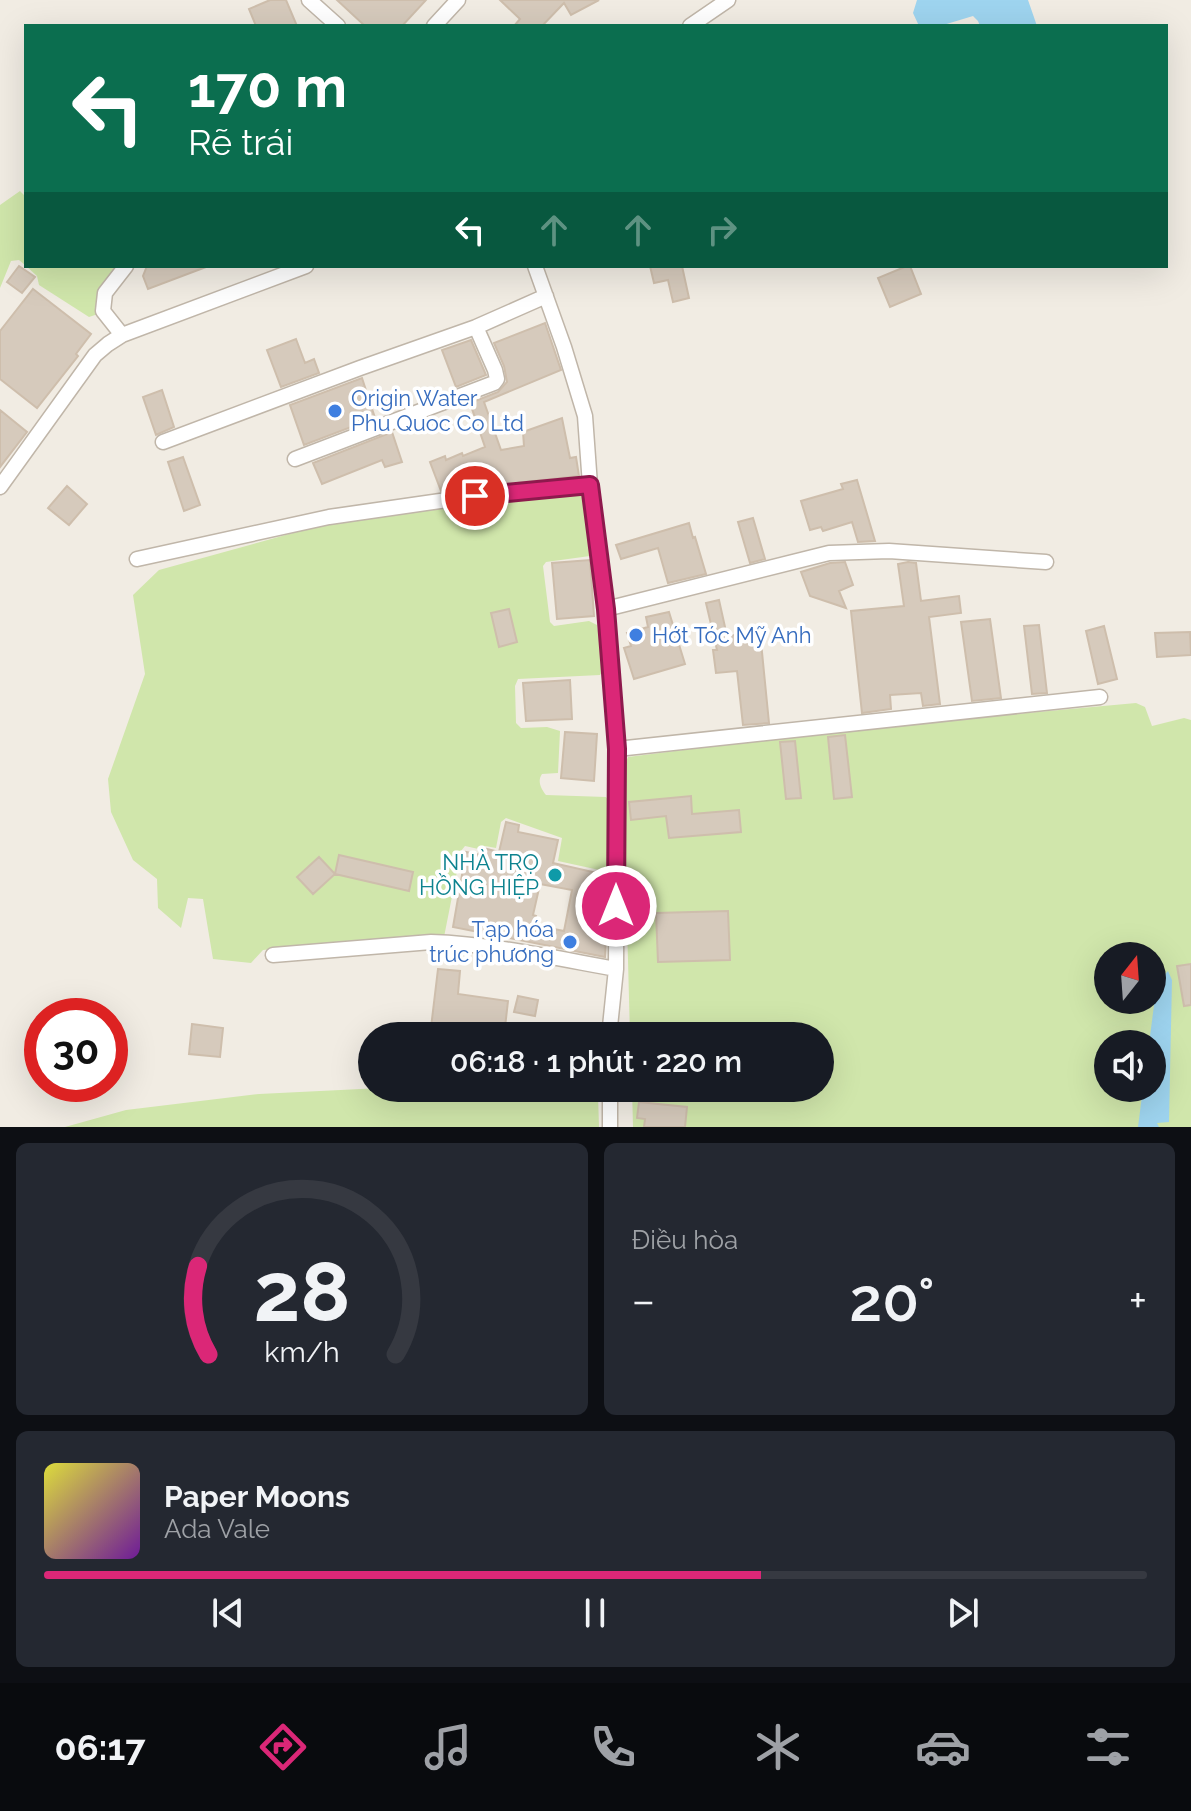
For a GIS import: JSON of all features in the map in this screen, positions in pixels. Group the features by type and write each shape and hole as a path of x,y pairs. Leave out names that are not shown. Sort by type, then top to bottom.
{"street":[{"path":"309,0 336,24"},
{"path":"436,24 458,0"},
{"path":"693,24 728,0"},
{"path":"122,335 103,311 105,293 124,268"},
{"path":"0,487 95,355 108,344 122,335 266,273 295,268"},
{"path":"536,268 585,416 590,485 606,609 617,749 616,969 610,1022"},
{"path":"163,442 476,327 546,296"},
{"path":"295,459 494,383 497,379 495,370 476,327"},
{"path":"137,559 329,517 475,496 590,485"},
{"path":"606,609 829,553 889,551 1046,562"},
{"path":"617,749 1100,697"},
{"path":"273,955 449,942 616,969"},
{"path":"610,1102 610,1127"}],"green space":[{"path":"20,191 24,195 24,264 19,260 11,261 0,288 0,205"},
{"path":"28,268 116,270 98,314 89,317 39,285 37,276"},
{"path":"584,489 593,551 590,556 546,562 543,566 550,622 554,626 589,621 597,625 604,668 600,675 518,679 515,686 516,723 521,728 547,727 560,731 558,773 542,774 540,779 546,795 606,797 609,801 609,863 604,871 558,861 562,838 506,818 501,822 496,848 485,846 483,850 465,846 461,851 444,937 430,934 263,950 251,963 213,959 203,899 188,898 181,928 158,908 157,879 133,860 111,812 108,779 145,674 133,595 159,570 329,523 476,500"},
{"path":"1136,703 1145,707 1152,726 1184,718 1191,720 1191,1127 633,1127 632,1102 834,1102 834,1022 630,1022 623,771 628,757 833,731"},
{"path":"358,1089 358,1102 598,1102 599,1127 65,1127 126,1110 259,1094"}],"water":[{"path":"917,0 1028,0 1036,24 979,24 973,16 947,24 918,24 913,13"},
{"path":"1168,971 1172,980 1169,1122 1157,1123 1159,1127 1138,1127 1141,1102 1166,1102 1166,1030 1151,1030 1153,1014 1166,1014"}],"building":[{"path":"270,0 286,0 296,24 255,24 249,9"},
{"path":"337,0 426,0 404,24 363,24"},
{"path":"500,0 599,0 571,15 564,3 544,24 516,24 520,19"},
{"path":"19,266 35,277 22,293 7,282"},
{"path":"146,268 203,268 148,289 143,276"},
{"path":"650,268 682,268 689,298 673,302 668,280 654,283"},
{"path":"902,268 911,268 921,294 890,307 878,278"},
{"path":"33,289 91,334 76,354 78,356 37,408 0,379 0,331"},
{"path":"545,323 561,370 484,402 501,450 524,446 523,432 562,418 570,458 576,457 579,476 441,491 430,462 445,456 446,460 462,453 463,456 485,447 470,403 498,392 507,382 494,343"},
{"path":"296,339 305,363 314,359 319,373 281,387 267,350"},
{"path":"471,340 486,375 456,387 442,350"},
{"path":"362,378 375,418 304,445 290,405"},
{"path":"162,390 174,427 156,435 143,397"},
{"path":"0,410 27,432 0,467"},
{"path":"392,432 402,462 385,467 382,460 322,484 313,463"},
{"path":"183,457 200,505 184,511 168,462"},
{"path":"857,480 875,541 858,542 852,522 823,531 821,527 810,530 801,501 843,489 841,484"},
{"path":"67,486 87,504 69,525 48,508"},
{"path":"753,518 765,559 750,563 738,522"},
{"path":"689,523 706,574 668,583 658,548 621,559 616,545"},
{"path":"590,560 594,616 557,619 552,563"},
{"path":"845,562 853,585 839,591 846,608 810,596 801,572"},
{"path":"916,563 921,601 959,596 961,613 929,617 940,704 923,706 921,693 890,695 891,709 862,713 851,611 904,606 898,564"},
{"path":"719,600 727,636 760,632 769,723 743,725 737,671 716,673 713,650 717,650 706,603"},
{"path":"509,609 517,642 499,647 491,613"},
{"path":"669,612 685,664 634,679 624,648 631,646 627,633 648,627 646,617"},
{"path":"990,619 1001,698 972,701 961,622"},
{"path":"1039,625 1047,693 1032,694 1024,626"},
{"path":"1104,626 1117,679 1098,684 1086,631"},
{"path":"1190,632 1191,655 1157,657 1155,633"},
{"path":"570,680 572,719 526,721 523,683"},
{"path":"565,732 597,734 594,781 561,778"},
{"path":"845,735 852,797 834,799 828,737"},
{"path":"795,741 801,798 786,799 780,742"},
{"path":"691,796 692,814 739,810 741,832 669,838 666,816 631,820 629,802"},
{"path":"506,822 519,825 518,832 558,840 553,863 606,875 601,903 606,904 599,938 606,940 605,957 453,927 466,852 485,856 487,849 499,852","holes":["540,884 572,890 564,931 534,925 536,916 533,915"]},
{"path":"339,855 413,872 409,891 335,874"},
{"path":"319,857 335,874 313,894 297,877"},
{"path":"728,911 730,960 658,962 656,913"},
{"path":"1191,964 1191,1005 1184,1006 1177,966"},
{"path":"438,969 460,971 458,994 508,1001 506,1022 432,1022"},
{"path":"518,996 538,1000 535,1016 514,1012"},
{"path":"192,1024 223,1028 220,1057 189,1054"},
{"path":"639,1102 687,1107 685,1127 644,1127 645,1119 637,1118"}],"place":[{"name":"Origin Water Phu Quoc Co Ltd","path":"335,411"},
{"name":"Hớt Tóc Mỹ Anh","path":"636,635"},
{"name":"NHÀ TRỌ HỒNG HIỆP","path":"555,875"},
{"name":"Tạp hóa trúc phương","path":"570,942"}],"route":[{"path":"475,496 590,485 606,609 617,749 616,906"}]}
